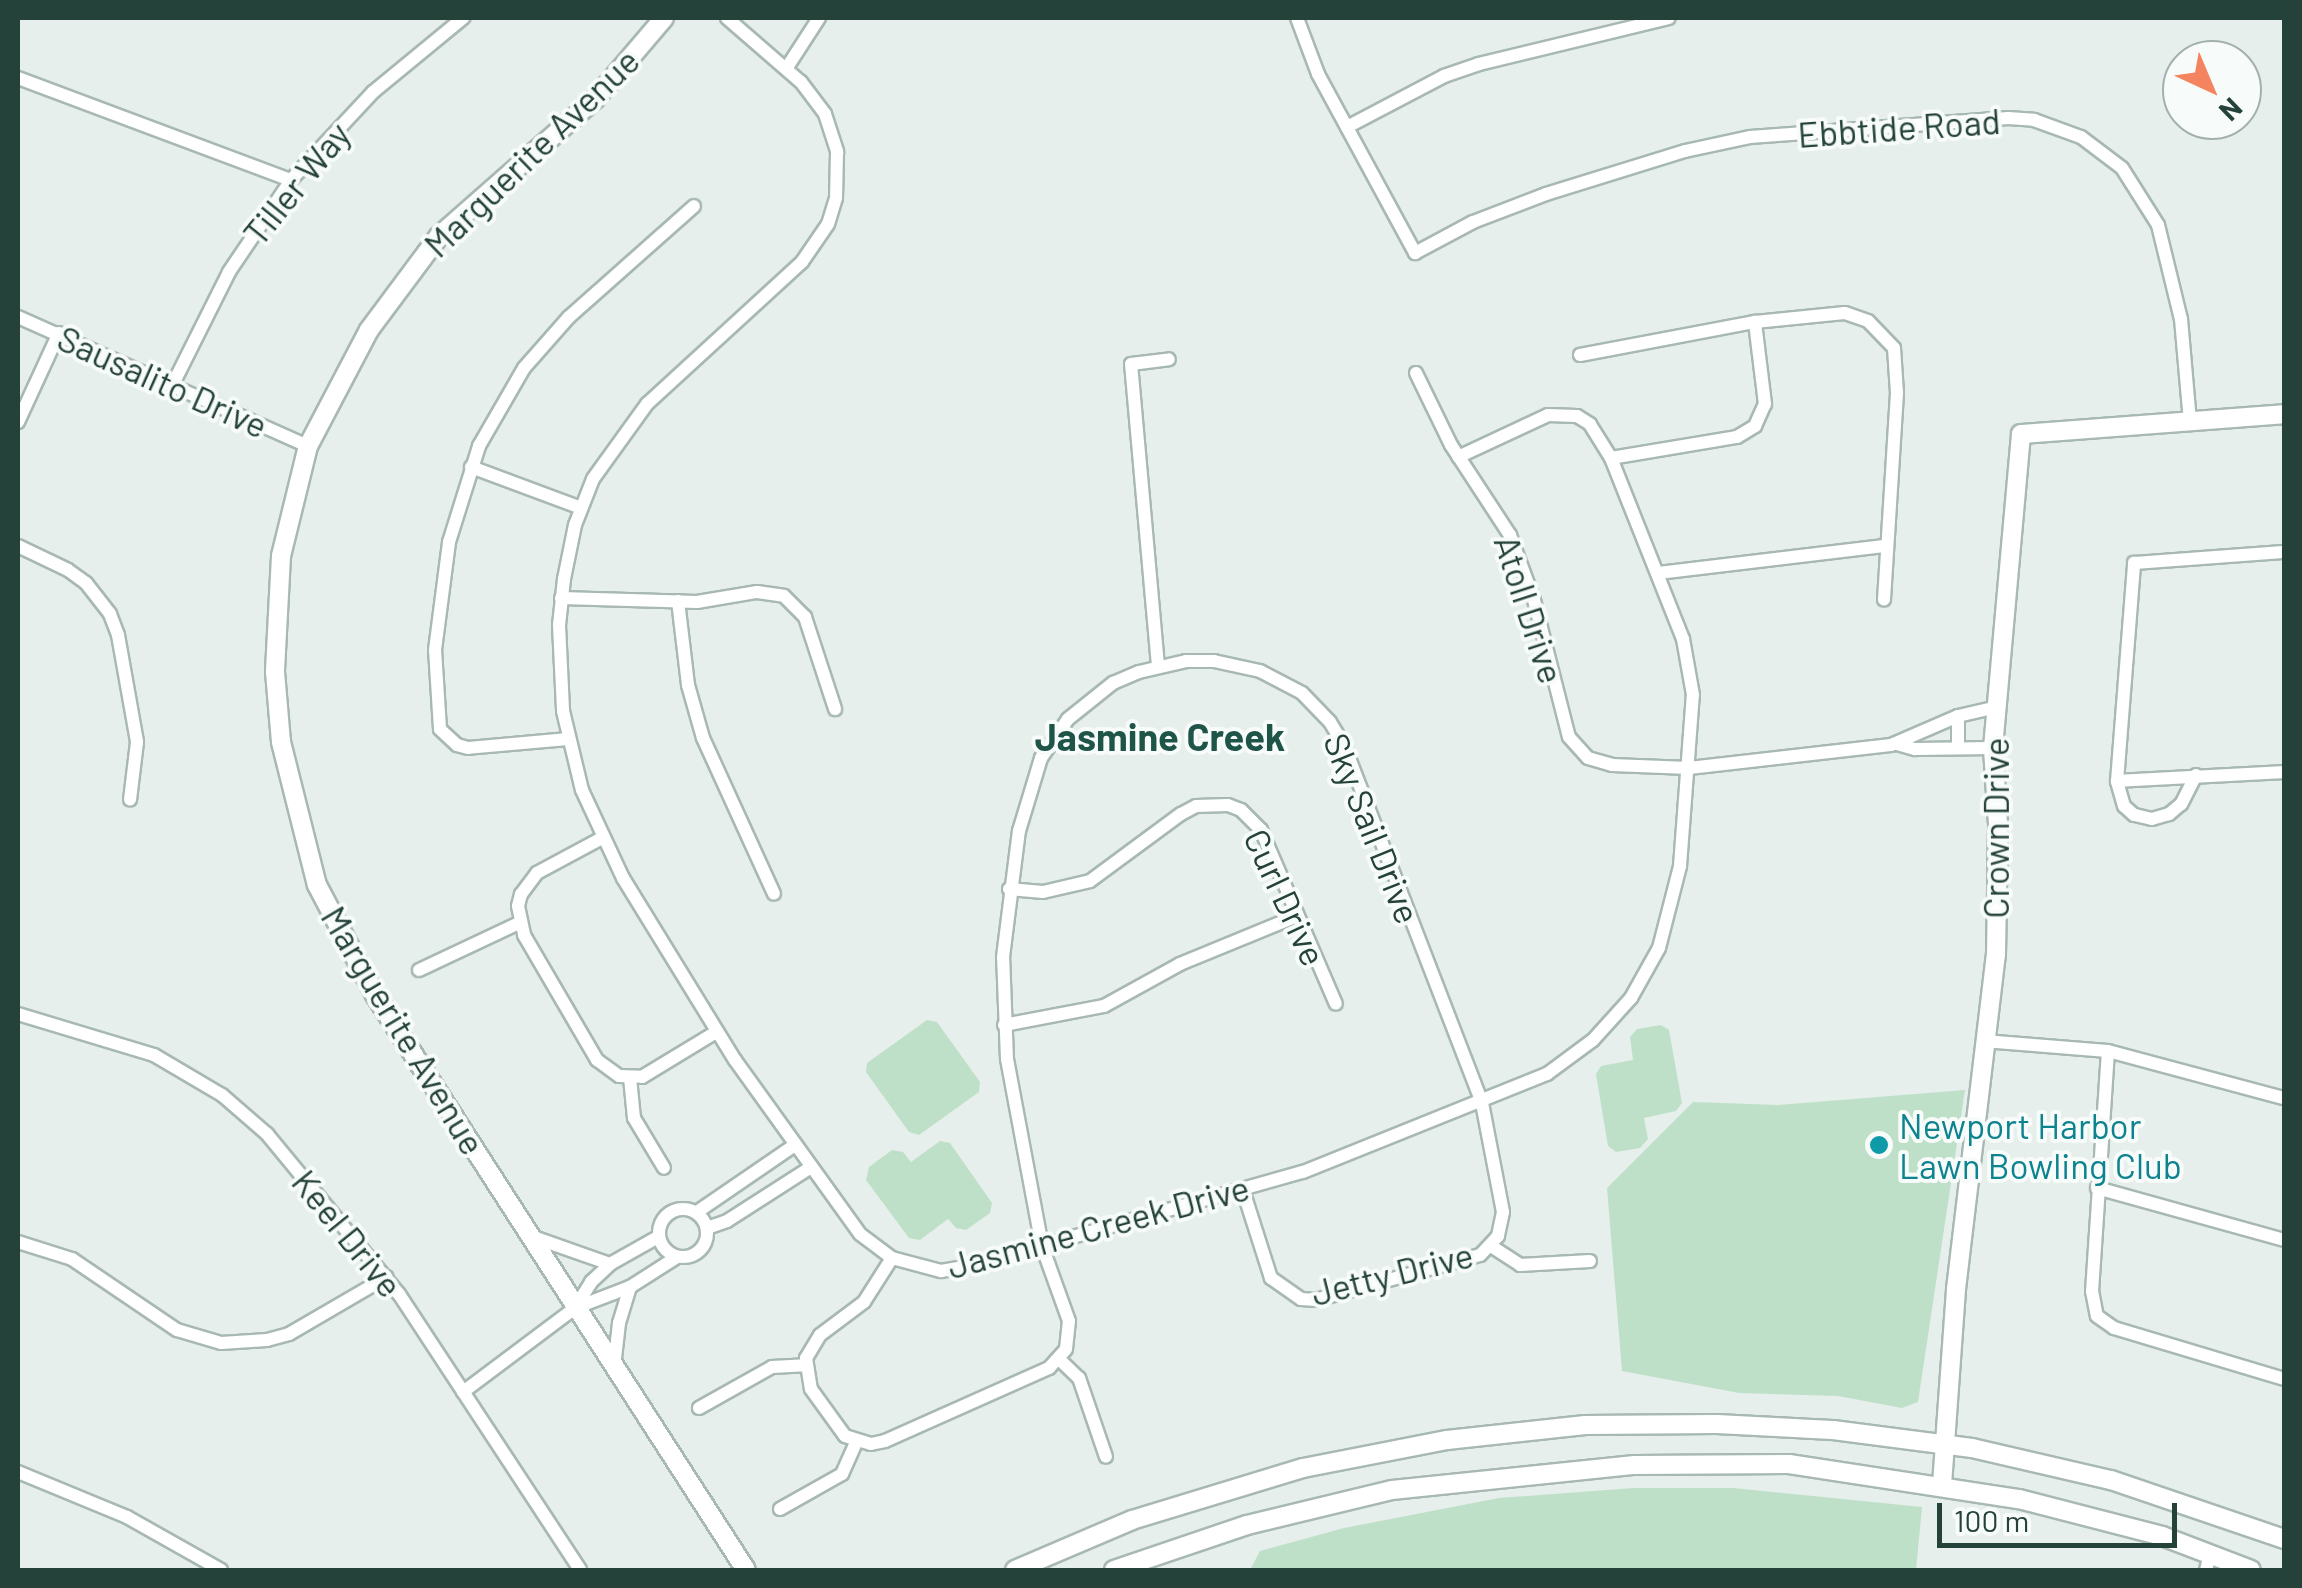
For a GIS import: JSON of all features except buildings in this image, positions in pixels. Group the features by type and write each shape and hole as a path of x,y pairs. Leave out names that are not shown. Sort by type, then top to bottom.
{"street":[{"name":"Tiller Way","path":"173,384 229,272 291,180 373,92 463,18"},
{"name":"Marguerite Avenue","path":"664,18 595,99 466,208 414,266 369,330 308,446 281,556 275,672 281,742 316,885 375,994 536,1238 575,1308 746,1570"},
{"name":"Jasmine Creek Drive","path":"727,18 814,97 833,133 839,179 828,224 802,262 636,416 609,452 581,508 561,598 559,665 568,739 602,838 716,1032 860,1234 892,1258 941,1271 1303,1172 1535,1080 1574,1056 1613,1020 1646,974 1676,894 1690,768 1693,695 1690,666 1658,572 1611,458 1590,424 1563,414 1548,415 1458,456"},
{"path":"786,69 819,18"},
{"path":"1298,18 1318,74 1347,127 1410,92 1479,64 1669,18"},
{"path":"18,78 291,180"},
{"name":"Ebbtide Road","path":"1347,127 1416,253 1497,212 1706,145 1750,137 1991,118 2034,120 2070,132 2103,151 2138,187 2151,209 2177,294 2190,421"},
{"path":"568,739 468,748 447,738 436,718 441,588 471,468 512,387 553,333 694,206"},
{"path":"1580,355 1754,322 1857,315 1878,329 1894,348 1897,394 1884,600"},
{"name":"Sausalito Drive","path":"18,317 308,446"},
{"path":"1611,458 1737,438 1754,426 1765,404 1754,322"},
{"path":"18,422 59,333"},
{"path":"1158,666 1132,364 1169,359"},
{"name":"Atoll Drive","path":"1416,372 1458,456 1493,506 1524,567 1570,736 1577,749 1602,764 1690,768 1897,744"},
{"name":"Crown Drive","path":"1942,1485 1942,1444 1996,956 1998,824 1993,748 2022,434 2284,414"},
{"path":"471,468 581,508"},
{"path":"18,546 86,583 110,614 118,635 136,742 130,800"},
{"path":"1658,572 1886,546"},
{"path":"2196,775 2181,804 2170,814 2152,819 2134,815 2124,806 2118,781 2134,563 2284,552"},
{"path":"561,598 678,602 721,600 757,592 784,596 805,617 835,709"},
{"path":"678,602 684,663 703,738 774,894"},
{"name":"Sky Sail Drive","path":"1059,1360 1070,1335 1069,1321 1042,1246 1012,1094 1004,1025 1009,889 1030,785 1056,734 1105,689 1158,666 1214,661 1260,671 1302,693 1330,722 1344,745 1482,1102"},
{"path":"1897,744 1958,716 1996,707"},
{"path":"1958,716 1958,747"},
{"path":"1897,744 1915,750 1993,748"},
{"path":"2118,781 2284,772"},
{"name":"Curl Drive","path":"1009,889 1044,892 1090,881 1181,814 1214,803 1241,810 1262,830 1336,1004"},
{"path":"602,838 528,881 518,906 519,923 598,1060 607,1070 630,1078 655,1072 716,1032"},
{"path":"1004,1025 1104,1006 1180,964 1298,916"},
{"path":"419,970 519,923"},
{"name":"Keel Drive","path":"18,1014 136,1047 222,1094 267,1134 386,1277 580,1570"},
{"path":"1984,1041 2108,1051 2284,1098"},
{"path":"2108,1051 2092,1291 2097,1316 2104,1324 2284,1380"},
{"path":"630,1078 634,1118 664,1168"},
{"name":"Jetty Drive","path":"1243,1190 1271,1278 1290,1295 1301,1299 1316,1300 1468,1260 1491,1246 1503,1212 1482,1102"},
{"path":"697,1212 795,1144"},
{"path":"707,1228 727,1222 811,1167"},
{"path":"2097,1188 2284,1240"},
{"path":"463,1392 575,1308 630,1287 677,1256 700,1250 707,1228 697,1212 681,1208 666,1214 658,1237 610,1264 591,1282 575,1308"},
{"path":"658,1237 665,1250 677,1256"},
{"path":"536,1238 610,1264"},
{"path":"18,1242 72,1259 177,1330 221,1342 244,1343 289,1334 386,1277"},
{"name":"Jetty Drive","path":"1491,1246 1520,1266 1590,1261"},
{"path":"892,1258 864,1302 816,1339 805,1365 808,1383 834,1426 856,1442 885,1441 1059,1360 1079,1378 1106,1457"},
{"path":"614,1369 619,1323 630,1287"},
{"path":"699,1408 772,1367 805,1365"},
{"path":"1015,1570 1132,1520 1278,1474 1446,1440 1585,1425 1718,1424 1833,1430 1942,1444 2111,1480 2284,1538"},
{"path":"780,1509 842,1474 856,1442"},
{"path":"1114,1570 1284,1516 1392,1490 1503,1475 1635,1465 1789,1464 2018,1499 2208,1562 2251,1570"},
{"path":"18,1472 127,1517 221,1570"}],"green space":[{"path":"927,1020 937,1022 980,1082 979,1092 919,1135 909,1132 866,1072 867,1063"},
{"path":"1661,1025 1669,1030 1682,1103 1676,1111 1644,1118 1648,1139 1640,1148 1616,1152 1608,1146 1596,1074 1601,1066 1633,1060 1630,1037 1637,1029"},
{"path":"1965,1090 1918,1402 1902,1408 1838,1396 1739,1393 1622,1371 1607,1188 1693,1102 1778,1105"},
{"path":"940,1141 950,1143 992,1203 990,1213 966,1230 956,1228 948,1219 920,1240 909,1238 866,1180 869,1167 892,1150 903,1152 911,1162"},
{"path":"1633,1488 1733,1488 1922,1507 1916,1570 1250,1570 1260,1551 1344,1528 1499,1498"}],"place":[{"name":"Newport Harbor Lawn Bowling Club","path":"1879,1145"}],"district":[{"name":"Jasmine Creek","path":"1160,737"}]}
